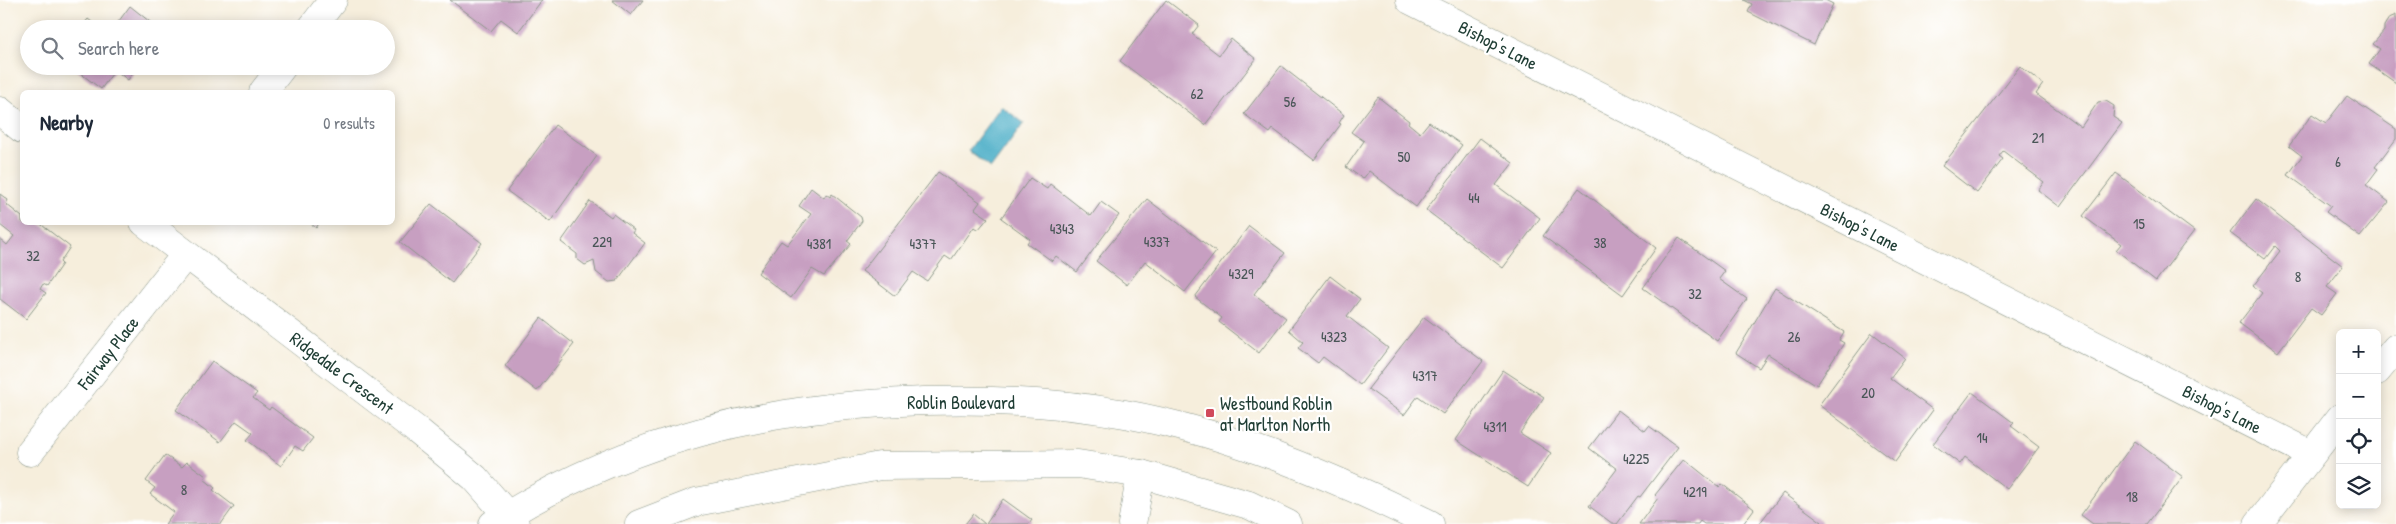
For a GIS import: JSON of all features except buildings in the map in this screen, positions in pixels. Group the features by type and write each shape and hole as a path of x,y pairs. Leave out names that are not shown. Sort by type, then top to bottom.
{"street":[{"path":"318,20 333,0"},
{"name":"Bishop's Lane","path":"1410,0 2311,454"},
{"path":"265,90 276,75"},
{"path":"0,111 20,127"},
{"name":"Ridgedale Crescent","path":"156,226 186,254 418,431 475,478 505,521"},
{"name":"Fairway Place","path":"30,452 186,254"},
{"path":"2381,366 2396,348"},
{"name":"Roblin Boulevard","path":"505,521 570,480 623,457 732,424 787,412 864,404 954,400 1042,403 1125,414 1209,434 1270,453 1335,478 1430,524"},
{"path":"2258,524 2339,419"},
{"path":"639,524 696,502 880,466 1078,464 1141,474 1249,506 1288,524"},
{"path":"1132,524 1141,474"}],"water":[{"path":"1001,106 1024,123 991,168 968,151"}],"place":[{"name":"Westbound Roblin at Marlton North","path":"1210,413"}]}
